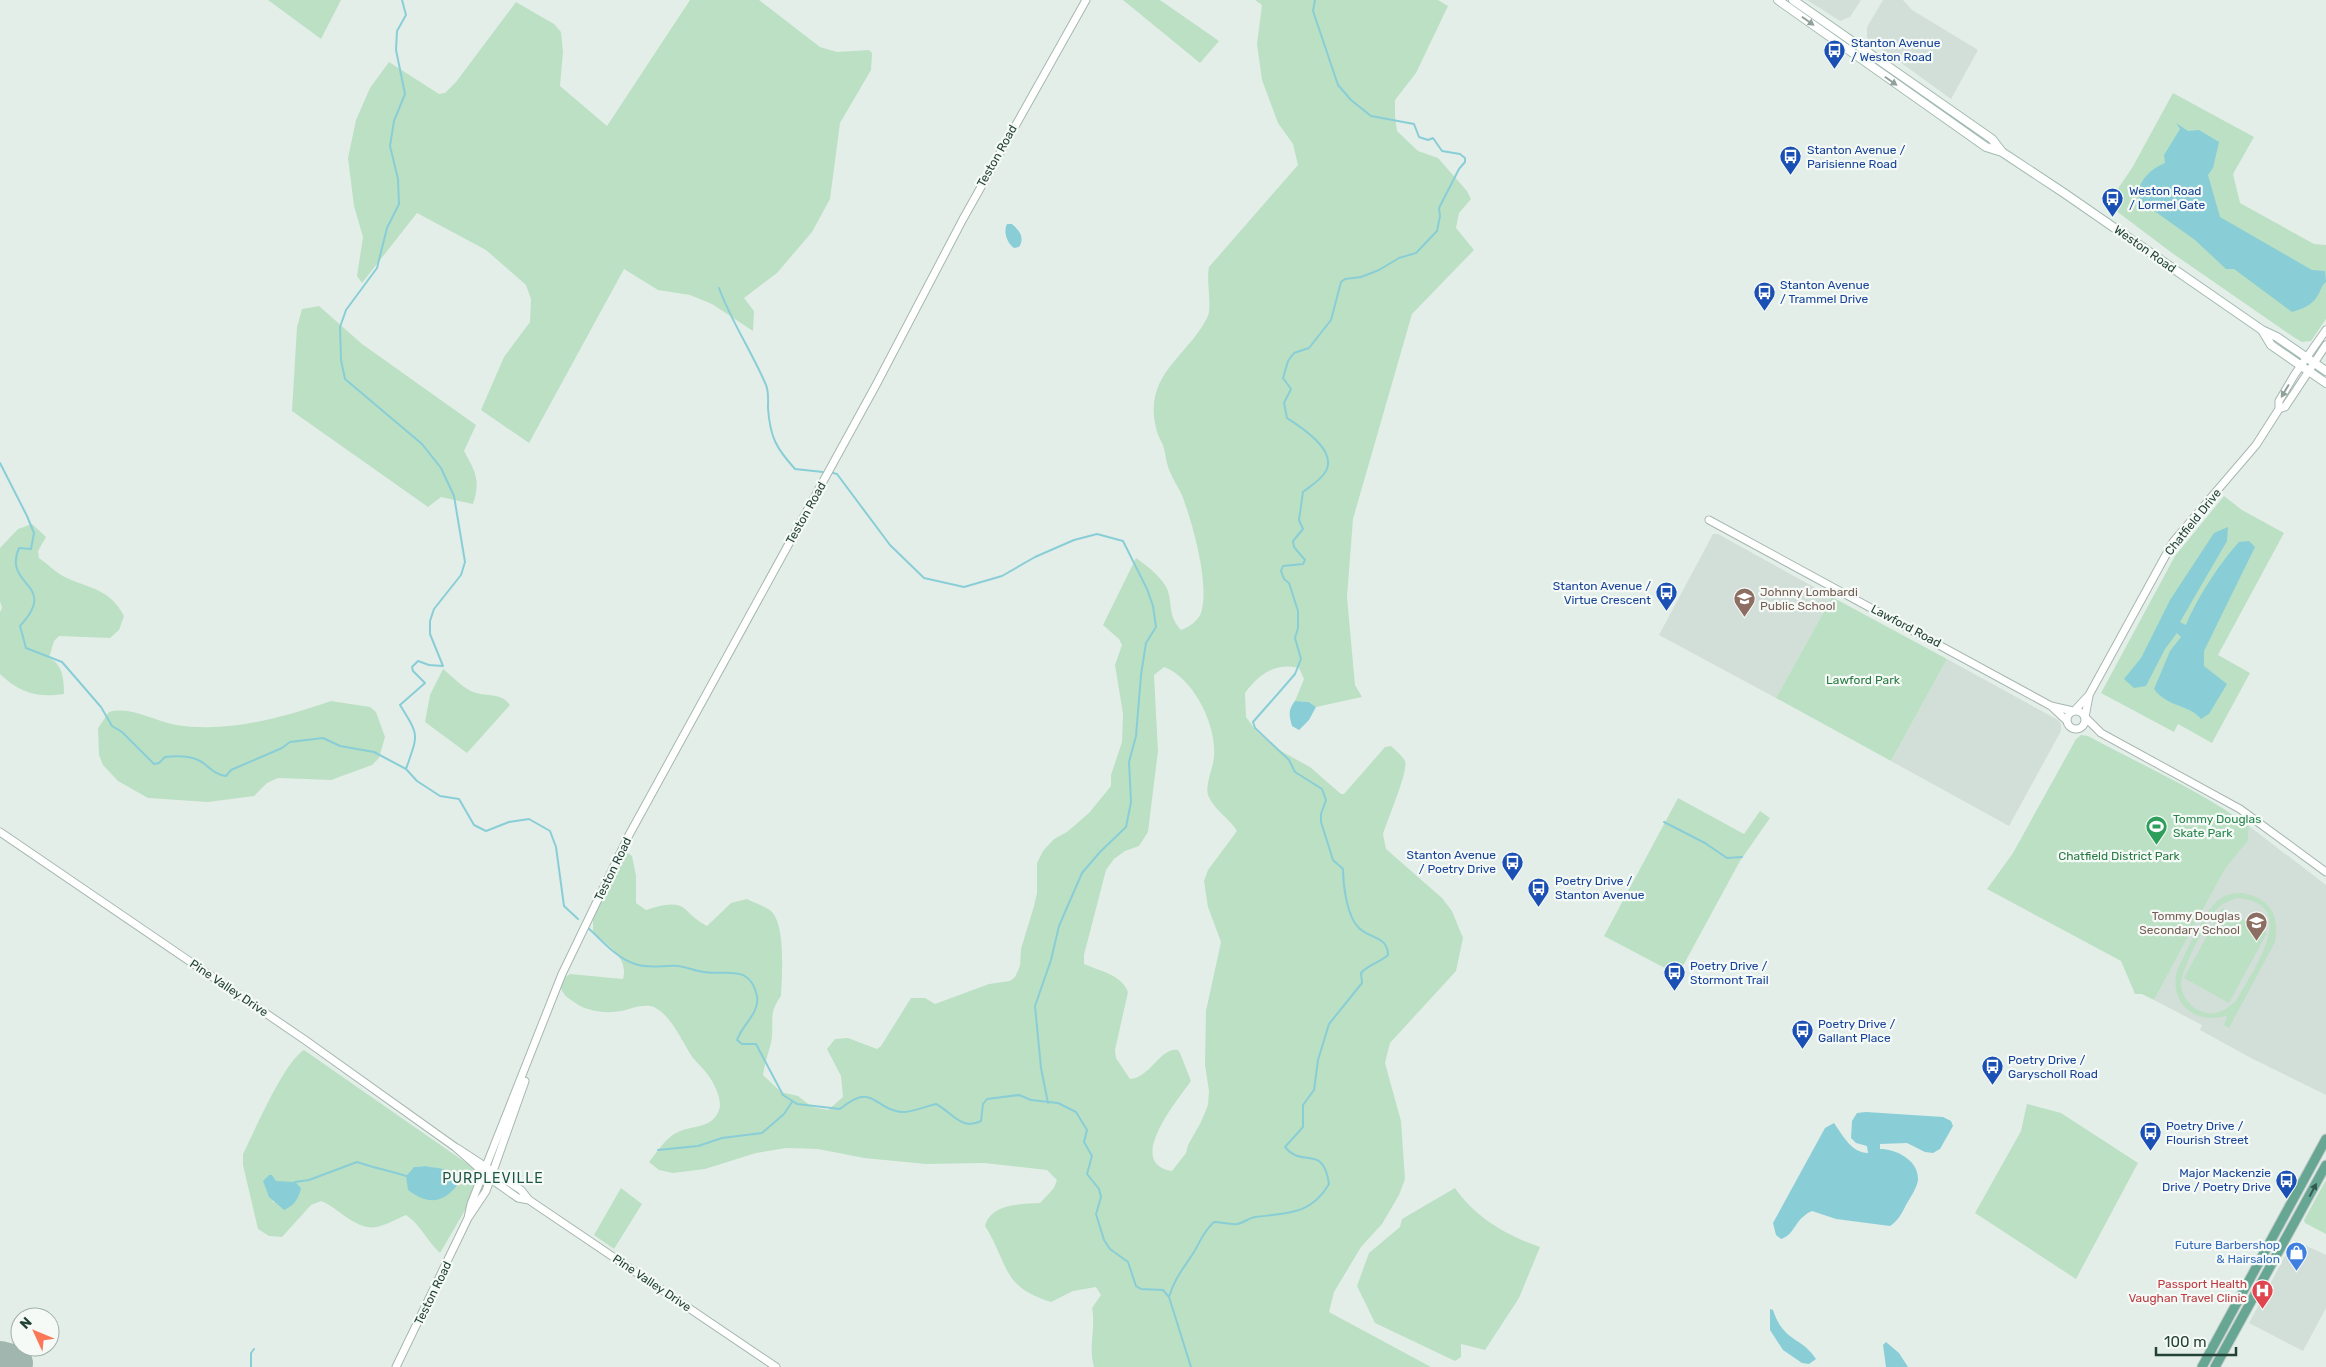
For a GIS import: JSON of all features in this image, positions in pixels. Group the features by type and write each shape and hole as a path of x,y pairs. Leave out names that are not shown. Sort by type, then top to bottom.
{"main road":[{"name":"Weston Road","path":"1778,0 1986,147 2002,152 2262,330 2277,337 2326,371"},
{"name":"Weston Road","path":"1793,0 1992,139 2002,152"},
{"name":"Weston Road","path":"2262,330 2272,345 2326,383"},
{"path":"2202,1367 2326,1139"},
{"path":"2215,1367 2326,1166"}],"street":[{"name":"Teston Road","path":"468,1218 471,1204 562,974 629,835 876,385 963,219 1086,0"},
{"path":"2310,360 2326,330"},
{"path":"2310,360 2326,345"},
{"name":"Chatfield Drive","path":"2074,711 2089,696 2173,542 2247,457 2279,409 2279,401 2310,360"},
{"name":"Lawford Road","path":"1709,520 2051,706 2067,721"},
{"name":"Chatfield Drive","path":"2085,718 2089,696"},
{"name":"Lawford Road","path":"2051,706 2074,711"},
{"path":"2100,733 2070,728 2067,721 2069,714 2074,711 2081,712 2100,733 2240,809 2326,872"},
{"path":"2079,729 2085,724 2085,718"},
{"name":"Pine Valley Drive","path":"0,832 305,1040 492,1175 521,1190 529,1200 776,1367"},
{"name":"Teston Road","path":"396,1367 468,1218 482,1200 540,1033"}],"shaded area":[{"path":"1807,0 1861,0 1850,17 1840,21"},
{"path":"1883,0 1903,0 1912,10 1978,50 1951,99 1867,38 1867,27"},
{"name":"Johnny Lombardi Public School","path":"1713,534 1718,534 1832,597 1776,698 1659,635"},
{"path":"1947,659 2058,720 2061,724 2061,731 2009,826 1891,761"},
{"name":"Tommy Douglas Secondary School","path":"2249,826 2326,885 2326,1095 2251,1058 2200,1030 2202,1025 2154,1000 2225,869 2248,841"},
{"path":"2296,1241 2326,1255 2326,1308 2303,1351 2249,1323 2292,1243"},
{"path":"0,1354 19,1359 17,1367 0,1364"}],"green space":[{"path":"268,0 341,0 321,39"},
{"path":"690,0 759,0 820,47 837,52 869,50 872,53 871,70 840,123 830,199 812,232 777,273 744,298 754,311 753,331 712,304 690,295 658,290 624,269 529,443 481,410 504,357 530,322 531,299 526,285 486,250 417,213 362,283 357,276 363,237 354,206 348,158 356,120 370,88 389,62 439,94 445,93 456,82 516,2 554,24 561,32 563,52 560,86 607,126"},
{"path":"1123,0 1160,0 1219,41 1200,63"},
{"path":"1255,0 1438,0 1448,6 1416,73 1395,100 1395,116 1397,131 1418,151 1438,158 1467,191 1471,199 1459,213 1456,228 1474,250 1412,314 1353,519 1347,597 1355,685 1362,697 1316,707 1309,702 1295,701 1304,679 1299,668 1291,667 1275,668 1269,671 1256,680 1245,693 1246,717 1257,732 1281,751 1310,767 1341,794 1344,794 1385,747 1391,746 1402,757 1405,761 1404,774 1383,834 1386,849 1442,898 1452,911 1463,938 1456,971 1390,1043 1385,1063 1401,1121 1405,1179 1399,1195 1382,1224 1361,1247 1334,1292 1329,1312 1431,1367 1094,1367 1092,1360 1092,1308 1101,1295 1096,1287 1073,1291 1051,1302 1035,1296 1023,1289 1008,1273 985,1226 988,1218 1000,1209 1008,1206 1040,1203 1054,1188 1057,1180 1047,1170 984,1163 926,1164 864,1158 818,1149 786,1148 756,1153 705,1169 673,1173 659,1170 649,1162 665,1141 678,1132 702,1126 716,1116 720,1102 713,1083 693,1058 671,1023 654,1007 641,1006 609,1012 590,1010 568,998 561,988 562,980 570,974 623,979 623,964 620,958 616,952 593,932 593,910 623,850 632,856 636,876 636,903 646,910 666,905 681,906 707,926 731,903 747,899 771,911 776,918 781,939 781,996 774,1009 771,1043 763,1075 781,1092 798,1096 812,1107 828,1110 843,1097 841,1076 827,1049 835,1039 848,1038 877,1049 881,1046 911,998 925,998 935,1004 989,984 1010,981 1015,977 1020,966 1021,949 1037,893 1037,863 1043,851 1054,839 1067,832 1089,813 1111,786 1111,775 1122,742 1123,714 1115,665 1122,645 1119,639 1103,625 1136,558 1155,573 1165,585 1168,590 1173,618 1181,630 1198,619 1201,613 1203,587 1199,555 1182,495 1168,467 1163,445 1156,430 1154,409 1156,393 1161,380 1208,316 1209,267 1298,165 1293,144 1278,123 1262,80 1257,44 1262,5","holes":["1164,667 1175,673 1194,692 1212,731 1214,757 1207,791 1208,795 1214,805 1237,831 1208,870 1204,881 1208,907 1221,942 1206,1011 1205,1065 1209,1091 1208,1105 1188,1145 1186,1153 1172,1171 1159,1166 1153,1156 1153,1144 1167,1116 1191,1081 1180,1053 1178,1050 1166,1053 1144,1073 1130,1079 1116,1058 1115,1050 1128,992 1121,981 1103,971 1084,964 1084,955 1106,870 1114,859 1125,851 1139,846 1148,832 1158,751 1154,675"]},
{"path":"2173,93 2254,137 2233,174 2240,203 2314,244 2326,245 2326,319 2311,341 2302,342 2295,338 2172,253 2111,207 2115,193 2132,168"},
{"path":"319,306 362,344 476,425 464,451 476,476 477,488 473,504 441,497 428,507 292,411 297,327 302,309"},
{"path":"2224,496 2242,510 2284,533 2218,655 2250,673 2212,743 2178,724 2174,732 2101,693 2175,556"},
{"path":"32,524 46,537 38,551 39,558 63,576 106,595 119,607 124,616 119,630 110,638 59,636 54,641 49,658 60,668 64,694 45,695 29,693 15,686 0,674 0,612 2,608 0,601 0,548 18,529"},
{"name":"Lawford Park","path":"1832,597 1947,659 1891,761 1776,698"},
{"path":"443,669 471,691 497,696 510,705 467,753 425,722 430,695"},
{"path":"331,701 370,707 376,712 385,737 379,758 372,765 331,780 278,778 267,783 254,796 208,802 148,798 118,781 103,765 99,755 98,728 109,712 134,712 176,725 216,727 274,718"},
{"name":"Chatfield District Park","path":"2081,735 2088,736 2190,789 2249,826 2248,841 2225,869 2154,1000 2142,994 2135,994 2121,961 1987,889 2013,853 2076,739"},
{"path":"1678,798 1744,834 1760,811 1770,818 1740,861 1678,975 1604,936"},
{"path":"2242,893 2260,899 2271,909 2276,924 2276,932 2275,942 2229,1028 2224,1025 2226,1016 2204,1017 2186,1009 2177,993 2175,982 2177,970 2196,931 2214,904 2222,897","holes":["2236,898 2256,902 2267,912 2270,925 2261,957 2236,1001 2216,1013 2198,1010 2188,1002 2181,985 2189,958 2201,934 2213,915 2223,904"]},
{"path":"2222,908 2267,933 2229,1003 2184,978"},
{"path":"304,1050 485,1176 440,1253 406,1215 377,1227 362,1226 321,1201 311,1205 282,1237 269,1236 258,1229 243,1165 243,1154 270,1098 296,1057","holes":["426,1166 453,1173 458,1184 406,1176 414,1167","272,1175 276,1182 295,1183 273,1203"]},
{"path":"2027,1104 2061,1113 2138,1163 2076,1279 1975,1213 2021,1131"},
{"path":"2326,1180 2326,1234 2305,1223 2304,1220"},
{"path":"621,1188 642,1204 614,1249 594,1235"},
{"path":"1455,1188 1463,1199 1482,1217 1515,1237 1540,1247 1519,1298 1485,1350 1461,1344 1461,1357 1455,1361 1375,1323 1357,1286 1369,1253 1400,1227 1402,1219"}],"water":[{"path":"2176,123 2188,131 2199,130 2219,142 2213,168 2208,175 2220,217 2312,270 2325,271 2326,282 2310,304 2292,312 2234,269 2226,269 2195,240 2146,205 2138,196 2143,180 2147,175 2165,163 2164,155 2180,129"},
{"path":"1007,224 1012,224 1019,232 1022,241 1019,247 1014,248 1008,240 1005,230"},
{"path":"2228,527 2227,541 2180,622 2186,625 2202,593 2231,551 2239,542 2249,541 2255,547 2204,651 2204,666 2227,684 2209,714 2201,719 2191,711 2166,700 2154,689 2170,651 2181,637 2177,633 2165,649 2146,686 2134,688 2124,679 2141,658 2170,600 2214,533"},
{"path":"1295,701 1309,702 1316,707 1309,720 1299,730 1292,726 1290,716 1291,707"},
{"path":"1857,1113 1943,1117 1951,1121 1953,1126 1940,1149 1933,1153 1925,1152 1907,1143 1880,1144 1880,1149 1893,1151 1911,1161 1915,1167 1918,1180 1900,1217 1890,1226 1836,1219 1812,1211 1802,1218 1790,1234 1781,1239 1776,1235 1773,1223 1825,1128 1834,1123 1853,1147 1868,1153 1867,1146 1856,1143 1851,1138 1852,1121"},
{"path":"426,1166 449,1171 458,1184 446,1196 440,1199 428,1200 415,1195 408,1190 406,1176 414,1167"},
{"path":"269,1175 272,1175 276,1181 295,1182 301,1188 296,1201 284,1210 269,1197 263,1181"},
{"path":"1770,1309 1773,1310 1777,1321 1787,1334 1804,1346 1816,1359 1809,1364 1802,1363 1783,1350 1770,1330"},
{"path":"1886,1342 1899,1353 1908,1367 1886,1367 1883,1345"}],"waterway":[{"path":"402,0 406,15 397,31 396,50 405,94 394,121 390,146 398,179 399,204 387,228 377,268 346,310 340,327 341,360 345,379 422,444 441,468 454,496 465,562 461,575 434,609 430,621 430,634 443,666 429,665 418,661 412,667 413,671 425,683 400,705 414,730 415,736 415,742 406,769"},
{"path":"1169,1297 1173,1285 1204,1234 1214,1222 1237,1224 1255,1217 1297,1211 1314,1202 1329,1184 1322,1164 1312,1158 1292,1153 1285,1147 1303,1127 1303,1105 1314,1090 1318,1060 1329,1024 1362,983 1361,973 1388,955 1385,944 1363,932 1351,916 1345,892 1343,869 1333,860 1321,822 1321,814 1326,800 1322,789 1295,772 1289,760 1255,728 1253,722 1295,674 1301,659 1295,638 1298,628 1298,611 1289,583 1284,579 1281,571 1283,566 1303,564 1305,560 1294,547 1293,541 1303,529 1299,520 1303,492 1322,477 1328,466 1327,457 1317,441 1287,418 1284,403 1291,389 1283,378 1288,361 1294,353 1309,348 1331,320 1341,282 1345,279 1361,277 1379,270 1399,258 1416,253 1437,231 1440,216 1439,208 1459,169 1465,162 1465,158 1460,154 1442,151 1433,138 1428,140 1419,137 1414,124 1371,116 1351,100 1338,85 1313,11 1315,0"},
{"path":"719,288 766,385 770,427 775,442 795,469 823,472"},
{"path":"0,463 34,533 31,549 19,548 16,561 18,571 33,593 34,601 31,612 20,626 26,648 62,662 101,707 112,726 122,732 154,764 159,763 165,757 190,757 202,762 217,773 226,776 231,770 282,748 290,742 323,738 340,746 374,752 406,769 417,781 440,796 459,799 474,825 486,831 509,822 529,819 550,831 556,847 564,906 578,919"},
{"path":"833,473 837,474 890,545 924,578 964,587 1002,576 1035,557 1074,540 1097,534 1123,541 1147,589 1153,606 1156,627 1146,643 1141,675 1136,736 1129,762 1131,802 1126,827 1100,852 1082,873 1059,926 1051,960 1035,1006 1041,1068 1048,1103"},
{"path":"1664,822 1705,843 1727,858 1742,857"},
{"path":"587,927 615,953 635,964 651,967 678,966 712,973 736,973 749,979 754,986 757,996 756,1008 737,1040 742,1044 756,1044 783,1095 797,1104 840,1109 851,1101 860,1097 867,1097 892,1110 901,1112 936,1104 957,1120 974,1124 981,1121 983,1104 987,1099 1019,1095 1031,1100 1058,1103 1076,1112 1087,1130 1084,1142 1092,1156 1087,1174 1099,1189 1101,1197 1096,1214 1104,1240 1110,1249 1128,1262 1136,1286 1141,1289 1163,1290 1169,1297 1191,1367"},
{"path":"658,1150 698,1146 722,1138 762,1133 784,1114 792,1102"},
{"path":"295,1182 309,1180 357,1162 406,1176"},
{"path":"251,1367 251,1353 254,1349"}],"runway":[{"path":"0,1359 15,1363"}],"place":[{"name":"Stanton Avenue / Weston Road","path":"1835,69"},
{"name":"Stanton Avenue / Parisienne Road","path":"1791,176"},
{"name":"Weston Road / Lormel Gate","path":"2113,217"},
{"name":"Stanton Avenue / Trammel Drive","path":"1764,311"},
{"name":"Stanton Avenue / Virtue Crescent","path":"1667,612"},
{"name":"Johnny Lombardi Public School","path":"1744,618"},
{"name":"Tommy Douglas Skate Park","path":"2157,845"},
{"name":"Stanton Avenue / Poetry Drive","path":"1512,881"},
{"name":"Poetry Drive / Stanton Avenue","path":"1539,907"},
{"name":"Tommy Douglas Secondary School","path":"2256,942"},
{"name":"Poetry Drive / Stormont Trail","path":"1674,992"},
{"name":"Poetry Drive / Gallant Place","path":"1802,1050"},
{"name":"Poetry Drive / Garyscholl Road","path":"1992,1086"},
{"name":"Poetry Drive / Flourish Street","path":"2150,1152"},
{"name":"Major Mackenzie Drive / Poetry Drive","path":"2287,1199"},
{"name":"Future Barbershop & Hairsalon","path":"2296,1271"},
{"name":"Passport Health Vaughan Travel Clinic","path":"2263,1310"}],"district":[{"name":"PURPLEVILLE","path":"493,1178"}]}
